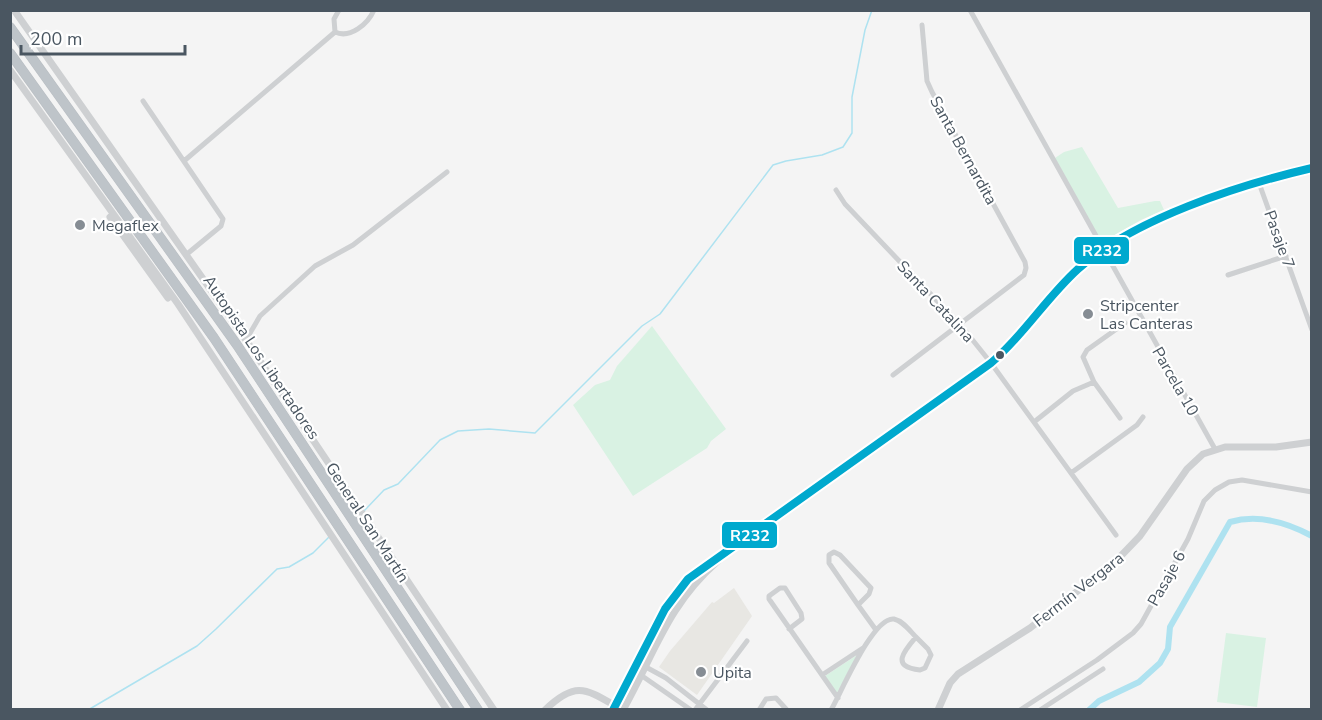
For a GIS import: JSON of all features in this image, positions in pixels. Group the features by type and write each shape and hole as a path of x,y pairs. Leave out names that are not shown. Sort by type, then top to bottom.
{"highway":[{"name":"Autopista Los Libertadores","path":"10,27 218,318 478,710"},
{"name":"Autopista Los Libertadores","path":"10,53 196,311 460,710"}],"street":[{"name":"General San Martín","path":"14,10 246,340 494,710"},
{"path":"335,32 333,19 339,10"},
{"path":"335,32 346,35 352,33 372,15 374,10"},
{"name":"Parcela 10","path":"970,10 1215,449"},
{"name":"Santa Bernardita","path":"922,25 927,81 932,93 1025,262 1026,268 1024,275 960,325"},
{"path":"184,161 335,32"},
{"path":"10,70 161,280 447,710"},
{"path":"143,101 222,217 221,226 187,254"},
{"path":"545,710 561,695 577,690 592,693 618,709 638,673 639,662 665,609 675,593 695,572 729,551 991,363 1021,336 1064,283 1102,249 1152,221 1259,183 1311,168"},
{"path":"246,340 258,319 315,266 353,245 447,172"},
{"name":"Pasaje 7","path":"1259,183 1311,330"},
{"name":"Santa Catalina","path":"836,190 845,204 960,325 991,363 1116,535"},
{"path":"1228,275 1286,256"},
{"path":"1120,418 1094,381 1084,360 1084,353 1125,323"},
{"path":"893,375 960,325"},
{"path":"1034,422 1070,393 1094,381"},
{"path":"1071,473 1137,424 1143,417"},
{"name":"Fermín Vergara","path":"938,710 958,674 1030,628 1123,555 1146,528 1187,469 1203,454 1229,446 1276,447 1311,442"},
{"name":"Pasaje 6","path":"1020,710 1115,648 1142,624 1188,538 1204,501 1215,490 1229,482 1242,480 1311,492"},
{"path":"638,673 646,667 663,630 679,603 702,576 729,551"},
{"path":"858,604 870,592 869,585 840,555 831,553 828,558 829,563 876,630"},
{"path":"789,629 802,619 801,613 785,588 780,588 769,596 769,599 789,629 838,698"},
{"path":"831,710 864,647 884,622 891,619 903,624 916,637 928,649 931,655 925,668 920,670 909,667 901,658 901,654 916,637"},
{"path":"638,673 693,710 700,704 747,641"},
{"path":"822,675 864,647"},
{"path":"639,662 666,678 707,710"},
{"path":"1040,710 1103,669"},
{"path":"759,710 766,699 776,698 787,710"}],"shaded area":[{"path":"734,588 752,616 697,695 659,667 712,602 714,603"}],"green space":[{"path":"1082,147 1118,208 1160,201 1164,210 1101,241 1055,158 1064,152"},
{"path":"652,326 726,429 711,441 707,448 633,496 573,405 595,385 610,380 617,366"},
{"path":"1226,633 1266,638 1257,707 1217,702"},
{"path":"857,655 837,693 825,676"}],"waterway":[{"path":"364,511 384,490 398,484 440,440 458,431 489,429 535,433 642,326 660,314 773,165 822,155 843,147 852,133 852,97 865,30 872,10"},
{"path":"1089,710 1099,701 1139,682 1160,663 1168,649 1170,627 1230,522 1261,519 1282,523 1312,536"},
{"path":"88,710 197,646 277,569 289,567 313,553 329,537"}],"transit line":[{"name":"R232","path":"613,710 665,609 688,579 991,363 1014,341 1066,280 1101,251 1128,235 1188,206 1252,184 1312,168"}],"place":[{"name":"Megaflex","path":"80,225"},
{"name":"Stripcenter Las Canteras","path":"1088,314"},
{"name":"Upita","path":"701,672"}]}
